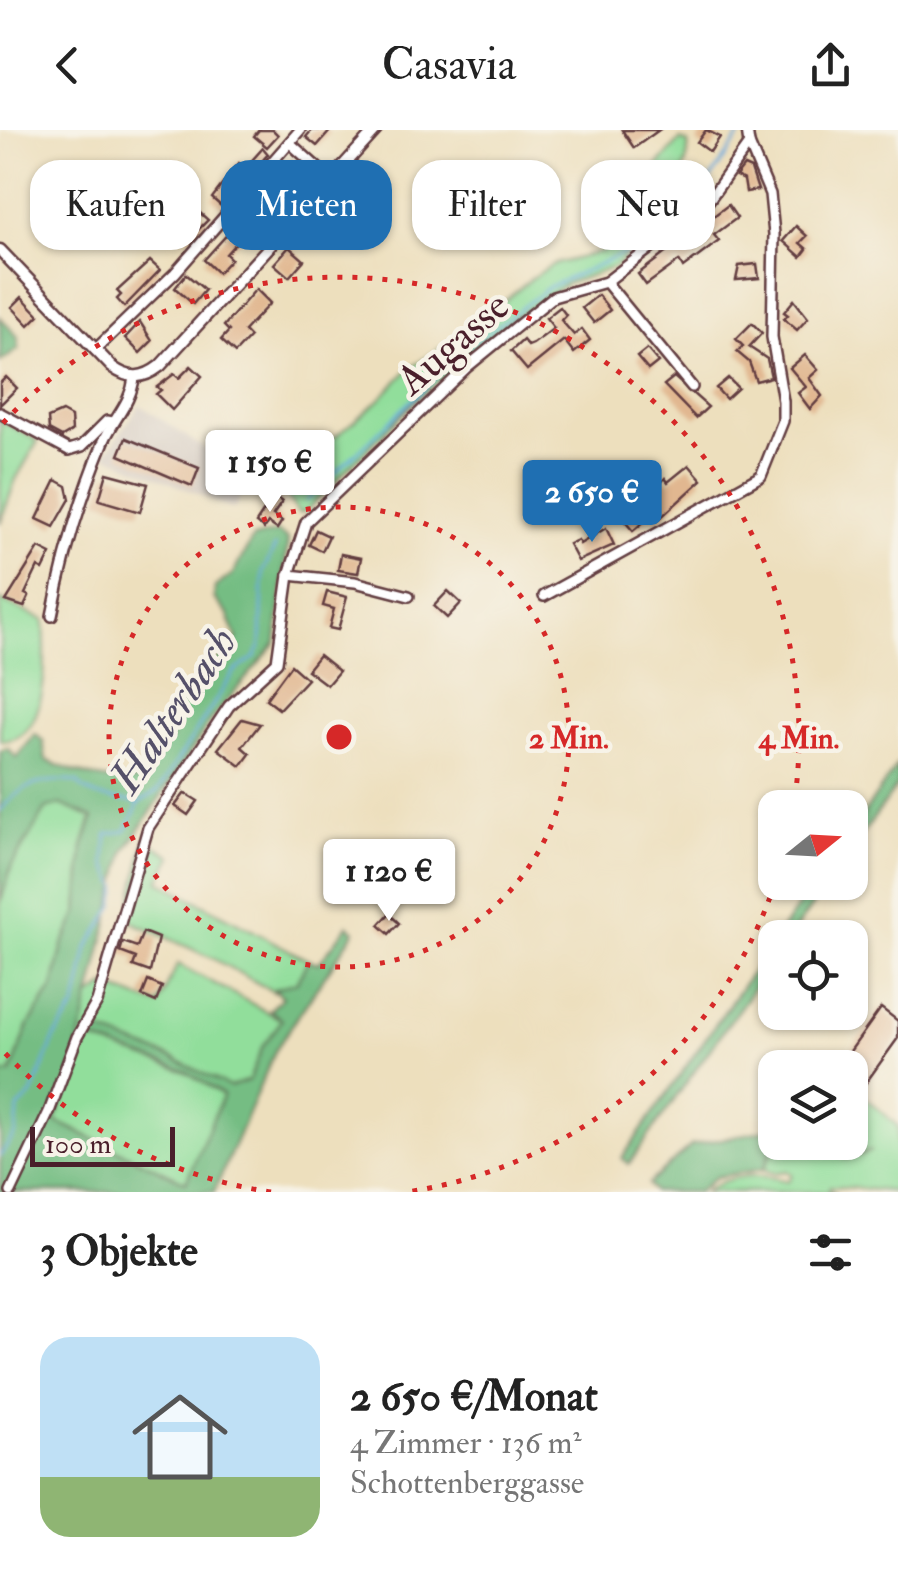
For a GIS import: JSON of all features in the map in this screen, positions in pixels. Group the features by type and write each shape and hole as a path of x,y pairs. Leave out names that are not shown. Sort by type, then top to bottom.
{"street":[{"path":"95,350 174,273 300,130"},
{"path":"347,160 376,130"},
{"path":"544,596 761,476 783,421 783,401 772,337 774,234 770,194 748,137"},
{"name":"Augasse","path":"10,1192 49,1112 77,1037 98,1002 148,828 230,706 277,662 289,575 298,536 306,522 466,366 554,298 606,282 704,207 748,137"},
{"path":"290,143 309,160"},
{"path":"0,250 120,374 134,378 160,366 264,250"},
{"path":"606,282 692,388"},
{"path":"52,616 63,564 113,422 130,400 134,378"},
{"path":"0,413 69,450 82,446 107,422 113,422"},
{"path":"289,575 356,582 409,596"}],"shaded area":[{"path":"140,405 205,449 239,458 254,469 234,509 105,455"}],"green space":[{"path":"680,140 688,143 686,160 662,160"},
{"path":"627,250 628,255 615,267 566,284 512,320 416,400 305,512 298,513 285,493 283,480 377,402 408,370 478,323 552,265"},
{"path":"0,317 18,337 19,349 0,362"},
{"path":"0,420 38,441 16,479 0,523"},
{"path":"278,532 288,540 276,643 214,716 125,851 69,1084 55,1121 186,1182 223,1095 187,1072 87,1038 91,1028 172,1058 230,1087 249,1080 263,1046 282,1020 270,1010 283,997 274,989 297,982 308,960 319,963 348,925 355,931 276,1049 214,1192 0,1192 0,1075 11,1073 29,1025 53,988 63,945 78,913 83,847 93,818 60,804 46,809 12,865 0,903 0,751 8,748 17,758 35,734 43,741 46,760 57,765 107,780 144,778 156,752 171,739 180,700 237,639 228,615 214,598 215,587 232,575 253,538"},
{"path":"0,600 44,620 45,653 37,712 29,727 17,737 0,741"},
{"path":"898,764 898,784 868,826 868,807"},
{"path":"60,804 93,815 83,847 78,913 63,945 53,988 29,1025 11,1073 0,1075 0,903 12,865 46,808"},
{"path":"145,840 172,856 159,881 308,960 297,982 274,992 212,958 128,920"},
{"path":"803,900 816,900 802,920 788,920"},
{"path":"758,963 758,982 629,1164 622,1158"},
{"path":"178,964 282,1020 263,1046 250,1080 230,1087 172,1058 91,1029 87,1038 187,1072 223,1095 186,1182 55,1122 69,1084 88,998 106,986 158,1005"},
{"path":"868,1100 898,1126 898,1192 830,1186 829,1190 836,1192 705,1192 724,1181 745,1176 788,1181 792,1174 787,1171 773,1173 764,1169 768,1160 868,1160 868,1152 872,1151 868,1152"},
{"path":"758,1131 758,1160 768,1160 764,1169 716,1177 698,1192 654,1192 648,1184 692,1145"}],"building":[{"path":"259,130 273,130 278,135 267,147 254,136"},
{"path":"312,130 331,130 317,146 306,137"},
{"path":"622,130 659,130 634,148"},
{"path":"706,130 720,137 710,152 697,142"},
{"path":"263,148 268,154 263,160 252,160"},
{"path":"744,166 751,169 758,190 746,192 744,180 736,176"},
{"path":"221,186 221,206 212,198"},
{"path":"728,205 737,218 715,234 715,215"},
{"path":"796,226 807,236 800,243 807,249 801,257 783,241"},
{"path":"221,241 221,250 230,250 226,254 231,259 218,273 204,260"},
{"path":"286,250 292,250 304,260 289,277 274,264"},
{"path":"669,250 707,250 683,268 679,261 646,285 638,274"},
{"path":"150,261 160,270 124,307 117,299 121,295 117,291"},
{"path":"757,264 759,278 736,280 739,266"},
{"path":"186,274 205,290 193,304 175,288"},
{"path":"256,289 270,303 244,331 250,337 235,353 221,340 229,331 224,326"},
{"path":"598,295 610,310 594,323 582,308"},
{"path":"22,297 39,315 29,325 12,307"},
{"path":"794,300 808,318 797,330 784,319 788,315 784,312"},
{"path":"560,307 566,315 561,320 574,335 582,329 590,340 574,353 564,340 527,370 511,351 523,340 528,346 533,344 554,328 546,318"},
{"path":"140,322 152,341 140,353 125,338"},
{"path":"752,323 762,333 749,347 767,359 771,377 756,381 749,362 737,352 743,346 736,339"},
{"path":"647,349 658,362 648,370 637,357"},
{"path":"805,355 818,370 809,378 822,396 810,409 798,393 806,387 790,368"},
{"path":"191,366 202,376 172,410 156,394 161,390 157,387 174,374 179,378"},
{"path":"6,377 17,388 0,405 0,383"},
{"path":"674,377 708,407 696,418 664,385"},
{"path":"728,378 738,388 726,399 716,388"},
{"path":"62,412 71,417 72,431 62,437 49,430 48,418"},
{"path":"126,438 199,468 192,486 119,455"},
{"path":"689,465 702,480 657,521 649,510 658,503 651,494 665,478 668,482"},
{"path":"107,473 148,484 140,512 99,500"},
{"path":"56,480 67,486 70,499 54,527 37,519"},
{"path":"274,496 282,502 273,515 282,521 277,529 268,523 264,529 256,523"},
{"path":"635,505 647,519 633,531 621,517"},
{"path":"606,528 614,545 578,561 569,544 578,540 580,544"},
{"path":"316,530 329,536 322,551 309,545"},
{"path":"39,548 51,554 43,570 38,567 25,594 29,596 24,607 6,601"},
{"path":"341,554 361,558 358,573 338,570"},
{"path":"448,591 461,603 447,618 434,606"},
{"path":"327,592 347,597 338,630 329,628 334,609 323,606"},
{"path":"319,655 339,671 327,685 307,670"},
{"path":"291,665 307,679 279,709 266,699"},
{"path":"242,719 260,724 242,747 250,754 241,766 218,749"},
{"path":"185,793 198,801 188,815 175,806"},
{"path":"389,914 399,923 389,934 379,925"},
{"path":"143,932 158,938 150,972 133,966 136,958 120,952 123,942 137,947"},
{"path":"148,981 162,987 156,1002 142,996"},
{"path":"881,1008 898,1021 898,1038 868,1080 868,1050 851,1050"}],"waterway":[{"name":"Halterbach","path":"469,347 549,287 634,249 690,209 744,130"},
{"name":"Halterbach","path":"306,501 455,359"},
{"name":"Halterbach","path":"0,1156 16,1133 18,1108 32,1095 55,1037 76,1006 88,947 114,906 118,887 105,863 107,834 126,831 139,803 158,791 234,672 255,657 261,645 263,572 275,547"},
{"path":"0,811 25,789 54,781 77,782 97,796 139,803"}]}
